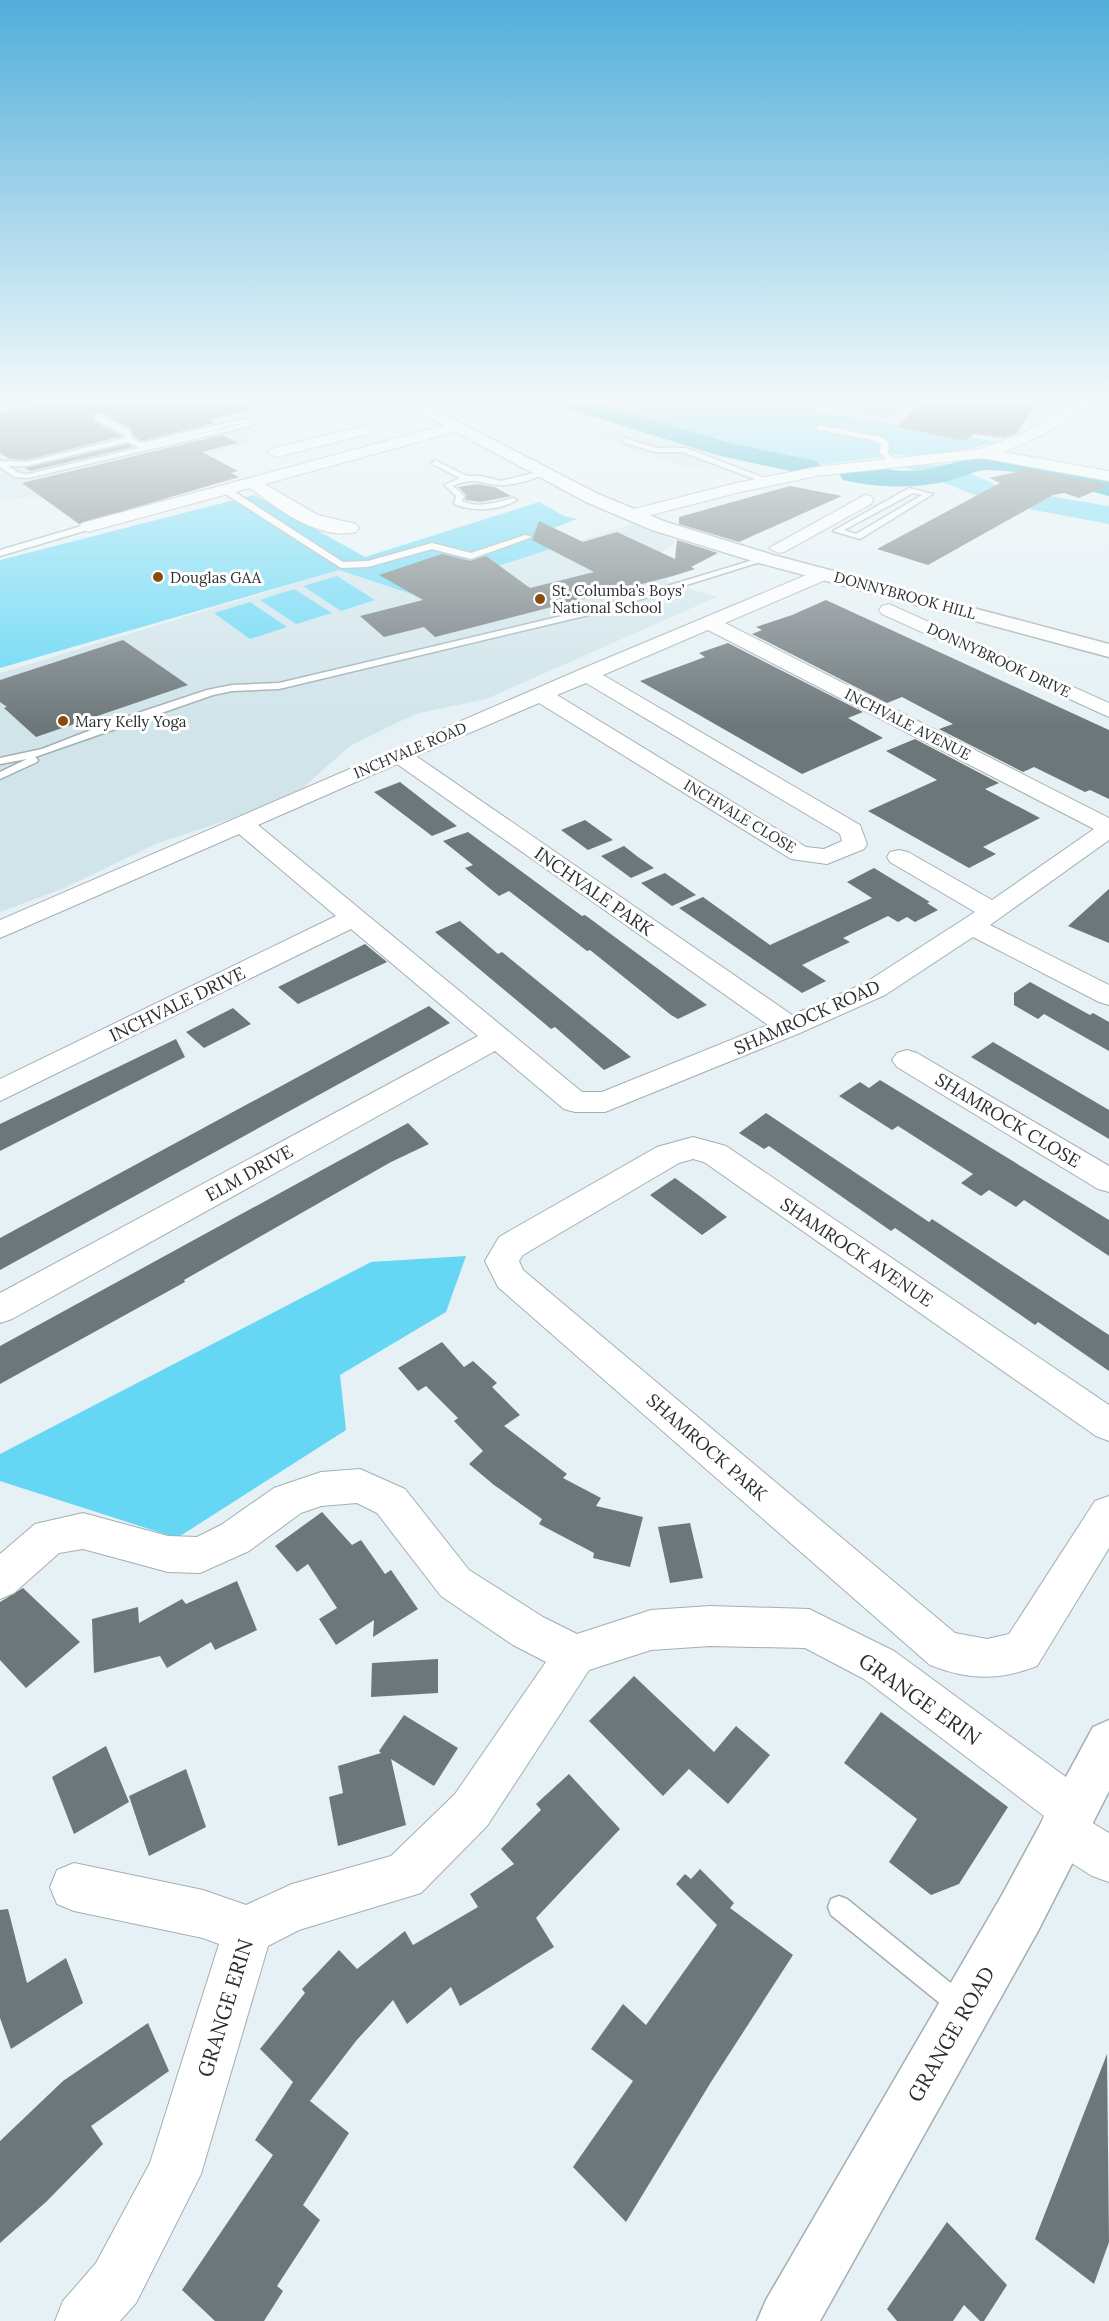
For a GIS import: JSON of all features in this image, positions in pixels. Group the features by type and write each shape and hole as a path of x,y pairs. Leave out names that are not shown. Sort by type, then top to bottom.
{"main road":[{"name":"DONNYBROOK HILL","path":"622,510 698,539 772,553 823,574 1109,651"},
{"name":"GRANGE ROAD","path":"787,2321 966,2010 1026,1902 1109,1743"}],"street":[{"path":"88,526 150,510"},
{"path":"296,510 336,528 350,528"},
{"path":"632,515 652,510"},
{"path":"772,553 858,510"},
{"name":"INCHVALE ROAD","path":"0,930 586,674 823,574"},
{"name":"DONNYBROOK DRIVE","path":"889,610 1109,711"},
{"name":"INCHVALE AVENUE","path":"707,622 1109,828"},
{"name":"INCHVALE CLOSE","path":"540,694 800,854 827,856 855,844 851,830 586,674"},
{"name":"INCHVALE PARK","path":"399,755 790,1028"},
{"path":"242,824 498,1037"},
{"name":"SHAMROCK ROAD","path":"498,1037 575,1102 605,1102 790,1028 875,989 982,918 1109,828"},
{"path":"899,857 982,918 1109,996"},
{"name":"INCHVALE DRIVE","path":"0,1091 353,918"},
{"name":"ELM DRIVE","path":"0,1309 498,1037"},
{"name":"SHAMROCK CLOSE","path":"907,1060 1109,1181"},
{"name":"SHAMROCK AVENUE","path":"594,1196 668,1155 693,1148 715,1154 1109,1425"},
{"name":"SHAMROCK PARK","path":"594,1196 512,1246 502,1261 510,1278 945,1651 987,1659 1022,1652 1109,1513"},
{"path":"0,1580 49,1537 83,1532 168,1554 200,1555 235,1538 288,1500 321,1488 360,1486 391,1501 455,1583 528,1631 575,1655"},
{"name":"GRANGE ERIN","path":"83,2321 116,2283 174,2174 248,1929 292,1908 404,1876 471,1810 575,1655 651,1630 710,1626 808,1629 879,1665 1067,1820 1109,1859"},
{"path":"74,1887 203,1914 248,1929"}],"lane":[{"path":"257,510 341,565 368,564 432,546 471,556 528,537"},
{"path":"864,510 837,531 857,537 902,510"},
{"path":"894,510 899,512"},
{"path":"0,553 88,526"},
{"path":"0,776 45,752 118,723 211,693 290,684 548,622 615,605 772,553"},
{"path":"0,761 45,752"},
{"path":"839,1906 966,2010"}],"shaded area":[{"name":"Douglas GAA","path":"194,510 281,510 365,557 513,510 554,510 577,519 543,532 567,544 411,594 339,570 0,668 0,560"},
{"path":"1036,510 1109,510 1109,524"},
{"path":"633,524 676,541 658,555 668,582 717,597 486,699 415,714 350,746 289,800 158,843 62,889 0,912 0,673 339,570 411,594"},
{"path":"337,576 375,600 341,611 303,586"},
{"path":"294,589 332,613 296,624 260,600"},
{"path":"250,602 287,627 250,639 214,613"},
{"path":"466,1256 446,1312 340,1375 346,1430 177,1538 0,1481 0,1454 371,1262"}],"building":[{"path":"60,510 126,510 79,524"},
{"path":"703,510 810,510 739,542 679,524 679,517"},
{"path":"949,510 1026,510 928,565 877,549"},
{"path":"539,521 583,542 617,532 675,559 677,540 718,553 691,567 695,569 673,576 435,637 424,627 384,637 360,616 423,600 379,575 442,554 470,561 486,556 530,588 594,572 532,540"},
{"path":"826,600 1109,730 1109,799 1090,790 1085,792 1034,767 1023,772 939,729 953,724 902,697 887,703 752,634 762,630 756,627"},
{"path":"123,640 188,685 36,737 0,702 0,680"},
{"path":"728,643 863,712 848,718 883,738 802,774 640,681 705,657 699,653"},
{"path":"915,739 999,783 985,789 1040,818 983,847 996,854 969,868 868,811 937,780 886,751"},
{"path":"400,782 457,826 432,836 374,792"},
{"path":"585,820 613,840 588,850 561,830"},
{"path":"468,832 707,1005 678,1019 590,950 587,951 509,891 499,896 465,868 473,865 443,841"},
{"path":"624,846 654,868 631,878 601,856"},
{"path":"874,868 930,902 927,903 938,910 915,922 907,917 898,922 888,916 843,938 850,942 802,965 826,981 802,993 679,908 703,897 770,945 872,898 847,882"},
{"path":"665,873 696,895 672,906 641,883"},
{"path":"1109,889 1109,943 1068,926"},
{"path":"460,921 498,954 502,952 631,1057 604,1070 555,1027 551,1029 435,932"},
{"path":"365,944 387,962 298,1004 278,987"},
{"path":"1030,982 1090,1015 1093,1013 1109,1022 1109,1051 1044,1014 1038,1019 1014,1005 1014,993"},
{"path":"429,1006 450,1023 0,1270 0,1238"},
{"path":"233,1008 251,1024 204,1048 186,1032"},
{"path":"176,1039 185,1057 0,1151 0,1124"},
{"path":"993,1042 1109,1110 1109,1139 971,1057"},
{"path":"880,1080 1109,1220 1109,1256 1024,1200 1016,1207 989,1190 981,1196 961,1183 973,1174 898,1126 892,1130 839,1096 860,1082 869,1088"},
{"path":"766,1113 929,1222 932,1219 1109,1335 1109,1371 1038,1322 1035,1325 895,1228 891,1231 769,1146 764,1149 739,1133"},
{"path":"408,1123 429,1144 391,1162 184,1280 185,1282 0,1384 0,1346"},
{"path":"675,1178 727,1217 702,1235 650,1195"},
{"path":"442,1342 464,1367 473,1361 497,1383 492,1387 520,1415 504,1426 567,1474 563,1478 601,1498 596,1506 643,1517 630,1567 593,1558 594,1553 539,1524 542,1519 469,1464 483,1451 454,1421 458,1418 426,1386 418,1391 398,1368"},
{"path":"322,1512 352,1545 361,1540 385,1574 391,1570 418,1609 373,1637 374,1620 336,1645 319,1619 337,1608 308,1564 297,1572 275,1546"},
{"path":"690,1523 703,1578 670,1583 658,1527"},
{"path":"237,1581 257,1630 215,1650 211,1642 167,1668 160,1656 94,1673 92,1619 138,1607 139,1623 182,1599 186,1604"},
{"path":"23,1588 80,1642 26,1688 0,1660 0,1602"},
{"path":"438,1659 438,1693 371,1697 372,1663"},
{"path":"634,1676 714,1752 736,1726 770,1755 728,1804 689,1769 663,1796 589,1721"},
{"path":"881,1712 1008,1807 959,1884 931,1895 889,1862 917,1819 844,1763"},
{"path":"404,1715 458,1748 434,1786 391,1759 406,1825 338,1846 329,1797 343,1793 338,1766 381,1753 379,1751"},
{"path":"106,1746 129,1802 74,1834 52,1777"},
{"path":"186,1769 206,1827 149,1856 129,1796"},
{"path":"569,1774 620,1829 536,1918 554,1947 460,2006 451,1987 407,2024 393,2000 356,2041 310,2101 349,2133 303,2205 320,2220 277,2286 283,2291 264,2321 215,2321 182,2290 273,2155 255,2140 293,2082 260,2049 305,1993 302,1989 339,1950 357,1969 405,1931 413,1945 478,1907 470,1894 514,1864 501,1849 541,1810 536,1804"},
{"path":"700,1869 734,1903 730,1908 793,1955 711,2082 626,2222 573,2167 633,2081 591,2049 623,2004 646,2025 717,1925 676,1884 685,1874 691,1879"},
{"path":"8,1909 27,1983 66,1958 83,2003 11,2049 0,2018 0,1910"},
{"path":"148,2023 169,2071 91,2126 103,2144 47,2201 0,2243 0,2141 63,2081"},
{"path":"1107,2054 1109,2242 1094,2284 1035,2239"},
{"path":"947,2222 1007,2285 984,2321 980,2321 964,2305 953,2321 897,2321 887,2309"}],"place":[{"name":"Douglas GAA","path":"158,577"},
{"name":"St. Columba’s Boys’ National School","path":"540,599"},
{"name":"Mary Kelly Yoga","path":"63,721"}]}
